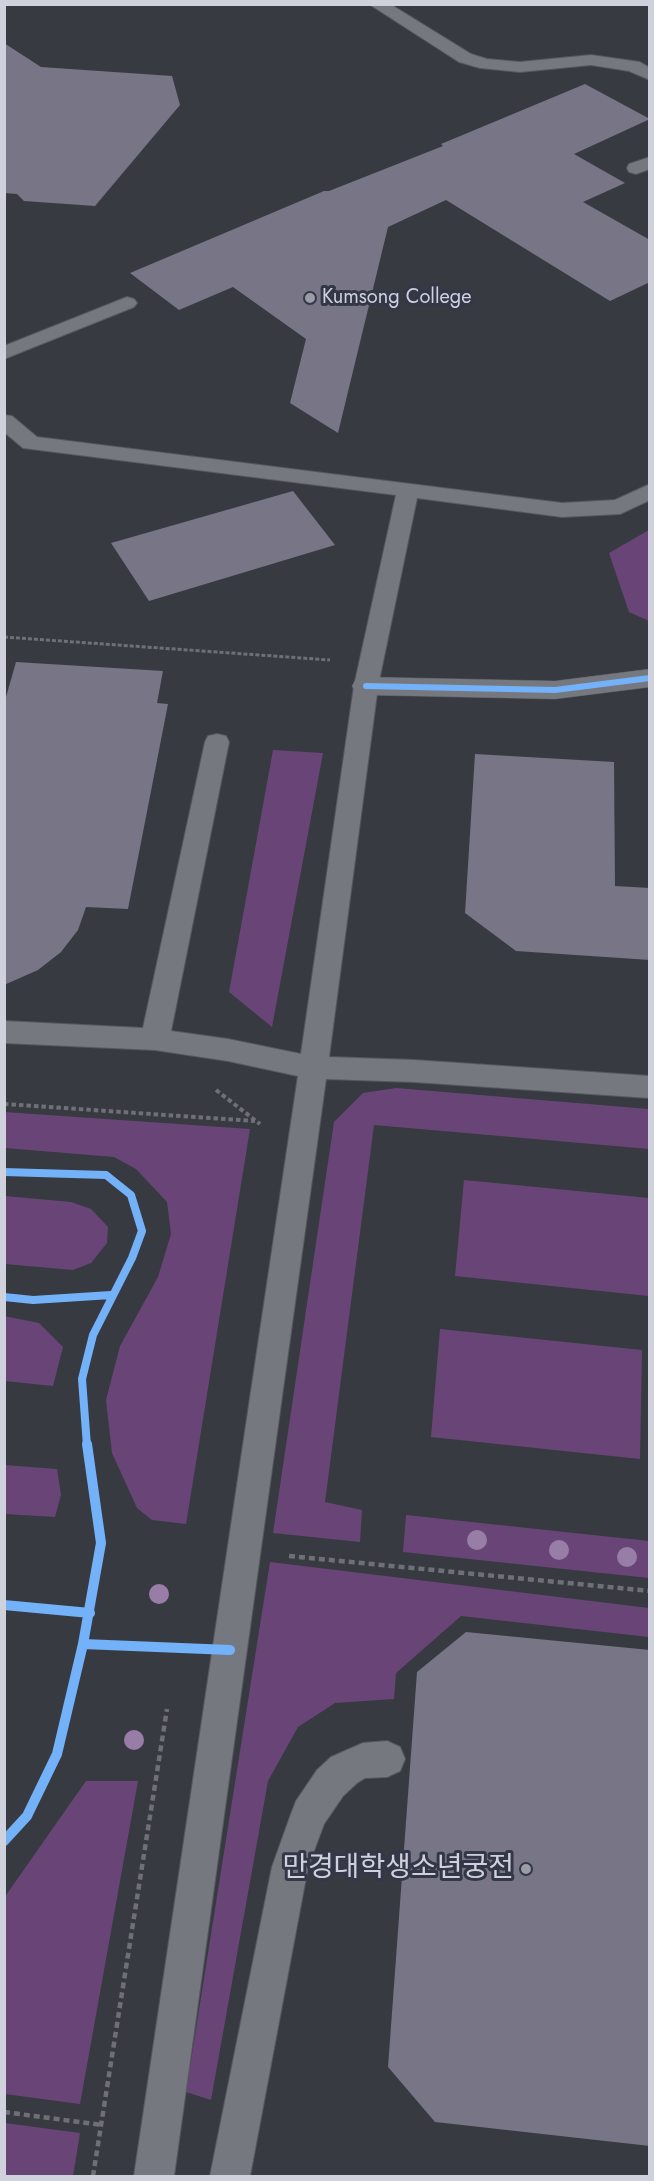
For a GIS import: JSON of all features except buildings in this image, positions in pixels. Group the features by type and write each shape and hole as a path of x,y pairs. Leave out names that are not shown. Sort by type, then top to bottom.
{"street":[{"path":"368,674 555,690 650,678"}],"lane":[{"path":"377,4 465,58 486,64 520,67 591,60 634,66 650,75"},
{"path":"4,353 127,303"},
{"path":"4,421 31,443 562,510 620,507 650,491"},
{"path":"154,2176 368,674 408,490"},
{"path":"155,1039 217,742"},
{"path":"4,1032 155,1039 228,1050 313,1068 414,1071 650,1088"},
{"path":"231,2176 290,1867 309,1814 330,1783 344,1770 363,1761 387,1759"}],"path":[{"path":"4,638 368,674"},
{"path":"213,1088 267,1130"},
{"path":"4,1104 256,1121"},
{"path":"243,1551 650,1592"},
{"path":"93,2176 167,1709"},
{"path":"4,2112 102,2125"}],"shaded area":[{"path":"649,530 649,621 629,612 609,553"},
{"path":"273,750 323,753 272,1027 229,992"},
{"path":"396,1088 649,1109 649,1149 374,1125 325,1502 362,1510 360,1542 273,1533 334,1122 363,1093"},
{"path":"4,1112 250,1129 186,1524 152,1520 137,1508 112,1453 106,1400 120,1346 158,1277 171,1234 167,1202 136,1169 114,1157 5,1148"},
{"path":"464,1180 649,1198 649,1296 455,1276"},
{"path":"5,1196 71,1202 91,1209 108,1227 107,1243 91,1263 73,1270 5,1264"},
{"path":"4,1316 39,1323 63,1347 53,1386 5,1381"},
{"path":"440,1329 642,1350 640,1459 431,1437"},
{"path":"4,1465 57,1469 61,1495 55,1517 5,1514"},
{"path":"406,1515 649,1541 649,1578 403,1552"},
{"path":"270,1562 649,1608 649,1637 461,1616 396,1673 394,1699 335,1703 298,1727 268,1781 211,2100 186,2092"},
{"path":"86,1781 138,1781 80,2104 5,2094 4,1898"},
{"path":"5,2123 80,2133 73,2176 5,2176"}],"cycle path":[{"path":"366,686 555,690 650,678"},
{"path":"4,1172 106,1175 131,1195 142,1231 132,1258 93,1335 82,1379 88,1461 101,1543 83,1644"},
{"path":"4,1297 33,1300 111,1295"},
{"path":"4,1605 90,1613"},
{"path":"4,1841 27,1816 57,1754 83,1644 230,1650"}],"place":[{"name":"Kumsong College","path":"310,298"},
{"name":"만경대학생소년궁전","path":"526,1869"}]}
